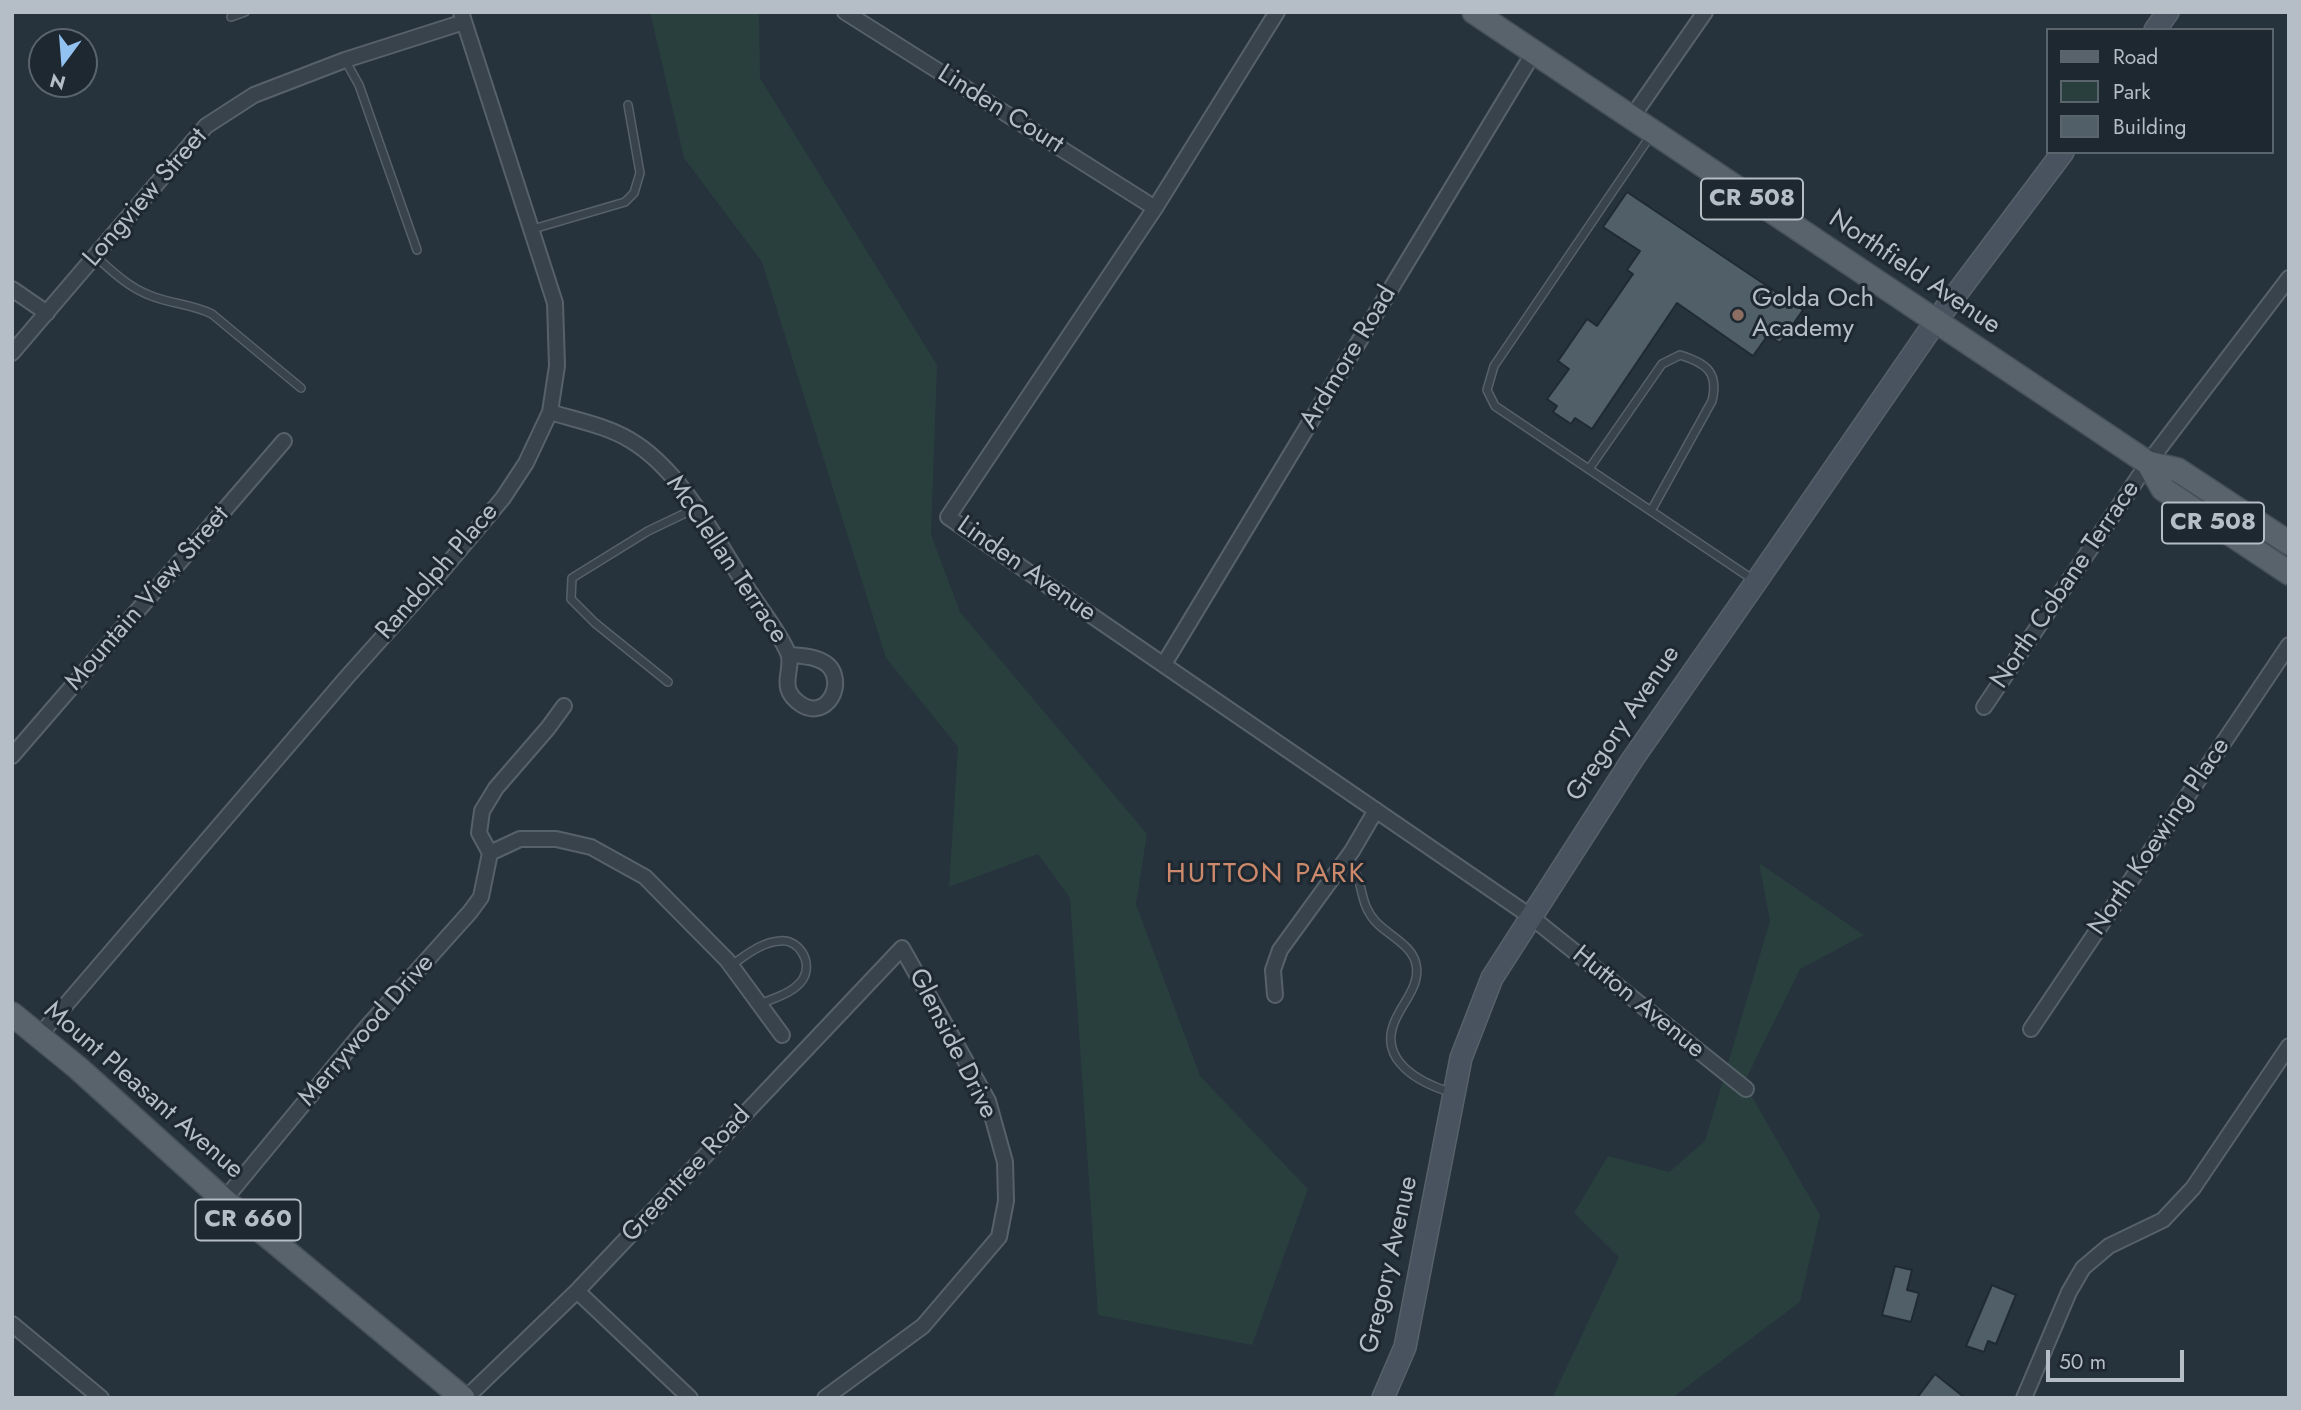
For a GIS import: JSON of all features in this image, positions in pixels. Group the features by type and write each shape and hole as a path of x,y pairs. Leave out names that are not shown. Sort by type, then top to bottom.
{"main road":[{"name":"Northfield Avenue","path":"1474,12 2148,463 2178,470 2289,543"},
{"path":"2156,28 2168,12"},
{"name":"Gregory Avenue","path":"1383,1398 1405,1347 1461,1058 1492,978 1625,772 1936,321 2061,154"},
{"name":"Northfield Avenue","path":"2148,463 2163,489 2289,573"},
{"name":"Mount Pleasant Avenue","path":"12,1014 78,1068 224,1200 465,1398"}],"street":[{"name":"Linden Court","path":"845,12 1155,208"},
{"name":"Linden Avenue","path":"1277,12 1155,208 948,517 1530,916"},
{"path":"1632,117 1705,12"},
{"name":"Longview Street","path":"12,353 206,126 254,95 463,17"},
{"name":"Randolph Place","path":"39,1036 346,677 442,572 503,498 526,463 550,412 557,366 555,303 463,17"},
{"name":"Ardmore Road","path":"1164,664 1534,52"},
{"name":"North Cobane Terrace","path":"1984,707 2148,463 2289,278"},
{"path":"12,289 47,313"},
{"name":"McClellan Terrace","path":"550,412 631,440 659,462 696,508 789,655"},
{"name":"Mountain View Street","path":"12,756 284,441"},
{"name":"North Koewing Place","path":"2031,1029 2289,645"},
{"name":"Merrywood Drive","path":"224,1200 366,1028 481,897 490,853 479,833 482,811 496,788 564,706"},
{"path":"1275,995 1273,970 1280,950 1346,860 1377,810"},
{"path":"490,853 520,839 556,839 591,847 645,877 730,966 782,1035"},
{"name":"Hutton Avenue","path":"1530,916 1746,1089"},
{"name":"Greentree Road","path":"465,1398 577,1291 902,948"},
{"name":"Glenside Drive","path":"825,1398 923,1326 999,1237 1006,1201 1005,1162 988,1101 902,948"},
{"path":"2024,1398 2069,1292 2083,1268 2109,1246 2163,1220 2193,1188 2289,1046"},
{"path":"577,1291 690,1398"},
{"path":"12,1324 101,1398"}],"lane":[{"path":"231,17 245,12"},
{"path":"345,60 359,85 417,250"},
{"path":"533,229 625,202 634,193 640,173 628,105"},
{"path":"1653,133 1494,366 1487,390 1495,405 1756,582"},
{"path":"95,257 130,285 150,296 197,307 212,314 301,388"},
{"path":"1589,469 1662,364 1680,355 1698,360 1710,371 1716,386 1712,401 1651,511"},
{"path":"668,682 595,623 571,599 572,578 648,531 696,508"},
{"path":"1346,860 1357,877 1362,902 1374,921 1410,951 1417,965 1414,986 1393,1025 1392,1046 1396,1061 1432,1087 1454,1093"},
{"path":"730,966 770,942 783,940 795,944 805,956 807,967 803,979 793,990 759,1004"}],"green space":[{"path":"650,12 759,12 760,78 937,365 931,535 960,612 1147,834 1136,904 1200,1076 1308,1189 1252,1345 1098,1315 1070,898 1038,854 949,887 958,747 886,658 762,262 684,158"},
{"path":"1759,863 1864,935 1800,969 1744,1083 1820,1215 1800,1302 1672,1398 1552,1398 1619,1257 1574,1213 1608,1156 1669,1172 1705,1141 1770,921"}],"building":[{"name":"Golda Och Academy","path":"1627,192 1803,310 1780,343 1768,335 1753,356 1677,303 1592,429 1575,418 1571,424 1553,412 1557,406 1547,399 1569,369 1558,361 1587,319 1597,326 1633,274 1627,270 1640,251 1603,227"},
{"path":"1895,1266 1912,1270 1907,1290 1919,1293 1911,1322 1882,1315"},
{"path":"1992,1285 2016,1295 1996,1344 1988,1341 1984,1352 1966,1346"},
{"path":"1935,1374 1965,1398 1917,1398"}],"place":[{"name":"Golda Och Academy","path":"1738,315"}],"district":[{"name":"HUTTON PARK","path":"1266,875"}]}
